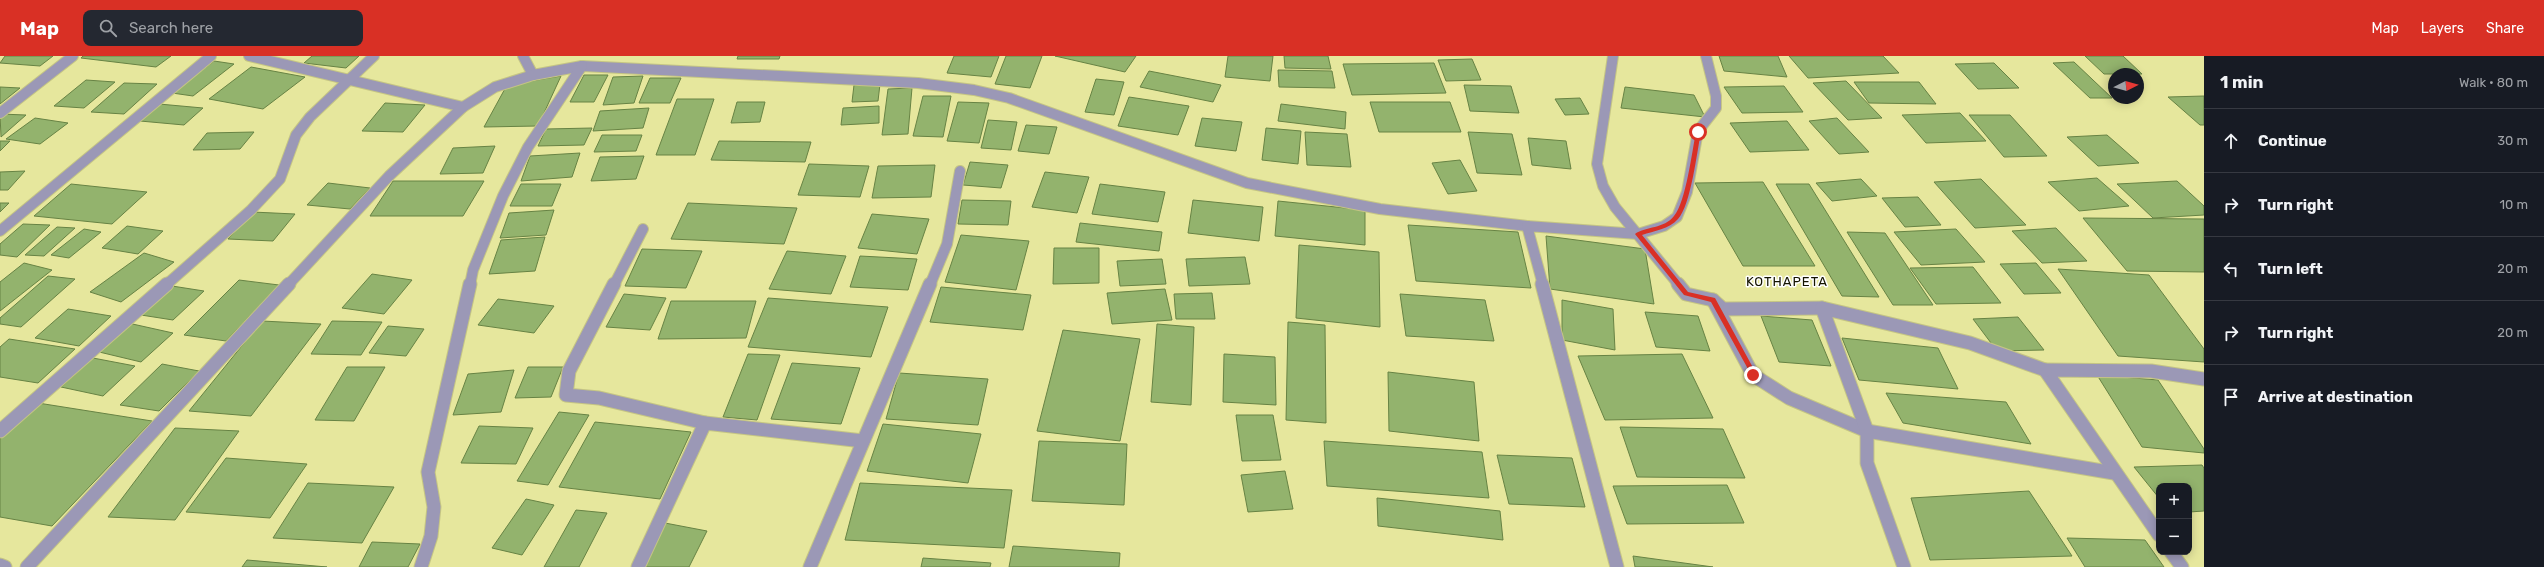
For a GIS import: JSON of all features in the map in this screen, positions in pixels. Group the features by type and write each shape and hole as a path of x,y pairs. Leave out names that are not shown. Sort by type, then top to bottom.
{"street":[{"path":"0,113 73,56"},
{"path":"0,231 211,56"},
{"path":"249,56 464,107"},
{"path":"0,431 251,210 280,179 296,135 310,117 374,56"},
{"path":"523,56 533,75"},
{"path":"1614,56 1597,164 1604,186 1614,207 1638,234 1686,294 1713,300 1723,309 1822,308 1970,343 2045,370 2151,371 2204,379"},
{"path":"27,567 389,176 464,107 495,87 533,75 582,66 918,83 974,90 1009,98 1247,182 1380,209 1526,226 1638,234 1664,226 1677,217 1687,192 1698,132 1716,108 1716,96 1706,56"},
{"path":"422,567 431,536 434,507 428,472 473,270 503,196 528,147 582,66"},
{"path":"810,567 947,244 960,171"},
{"path":"1526,226 1617,567"},
{"path":"643,229 569,371 566,395 599,398 705,423 863,441"},
{"path":"1713,300 1753,375 1789,398 1867,431 2114,473"},
{"path":"1822,308 1867,431 1867,463 1904,567"},
{"path":"2045,370 2114,473 2156,531"},
{"path":"638,567 705,423"},
{"path":"2173,555 2182,567"},
{"path":"0,565 5,567"}],"building":[{"path":"5,56 53,56 40,66 0,63"},
{"path":"83,56 171,56 156,67 81,58"},
{"path":"312,56 359,56 346,68 304,63"},
{"path":"738,56 780,56 779,59 737,59"},
{"path":"954,56 999,56 991,77 947,73"},
{"path":"1006,56 1042,56 1030,88 995,84"},
{"path":"1055,56 1136,56 1125,72"},
{"path":"1228,56 1273,56 1270,81 1225,77"},
{"path":"1284,56 1328,56 1331,69 1285,68"},
{"path":"1719,56 1778,56 1787,77 1724,71"},
{"path":"1789,56 1883,56 1899,73 1808,78"},
{"path":"2085,56 2123,56 2136,68 2108,68 2108,74 2104,74"},
{"path":"1472,59 1481,80 1446,81 1438,60"},
{"path":"214,61 234,64 193,96 172,93"},
{"path":"2074,62 2108,94 2108,98 2090,98 2053,63"},
{"path":"1434,63 1446,93 1352,95 1343,64"},
{"path":"1994,63 2019,88 1978,89 1955,64"},
{"path":"251,67 305,77 263,109 209,99"},
{"path":"1278,70 1332,71 1335,88 1279,87"},
{"path":"1149,71 1221,85 1213,102 1140,87"},
{"path":"584,75 608,75 594,102 570,102"},
{"path":"561,76 538,126 484,127 507,85"},
{"path":"643,76 634,103 603,105 613,77"},
{"path":"650,78 681,78 670,103 639,103"},
{"path":"1096,79 1124,82 1114,115 1085,112"},
{"path":"86,80 115,82 84,108 54,106"},
{"path":"1846,81 1882,118 1848,120 1813,83"},
{"path":"1854,82 1919,82 1936,104 1869,103"},
{"path":"124,83 157,84 124,114 91,112"},
{"path":"880,84 878,101 852,102 854,85"},
{"path":"1464,85 1511,86 1519,113 1470,111"},
{"path":"1784,86 1803,112 1742,113 1724,87"},
{"path":"0,87 20,88 0,104"},
{"path":"1625,87 1694,95 1705,117 1621,108"},
{"path":"912,88 908,134 882,135 888,89"},
{"path":"923,96 951,96 943,137 913,136"},
{"path":"2204,96 2204,125 2200,125 2168,97"},
{"path":"1129,97 1189,106 1178,135 1118,126"},
{"path":"1580,98 1589,114 1565,115 1555,99"},
{"path":"677,99 714,99 695,155 656,155"},
{"path":"737,102 765,102 760,122 731,123"},
{"path":"958,102 989,103 979,143 947,141"},
{"path":"1370,102 1450,102 1461,132 1379,132"},
{"path":"385,103 425,105 403,132 362,131"},
{"path":"159,104 203,108 184,125 140,121"},
{"path":"1281,104 1346,112 1345,129 1278,121"},
{"path":"879,106 879,123 841,125 843,108"},
{"path":"649,108 643,128 593,131 600,111"},
{"path":"1960,113 1986,141 1926,143 1902,115"},
{"path":"0,114 26,115 1,137"},
{"path":"1969,115 2010,115 2047,156 2004,157"},
{"path":"35,118 68,123 40,144 6,139"},
{"path":"1202,118 1242,122 1236,151 1195,146"},
{"path":"1837,118 1869,152 1839,154 1809,121"},
{"path":"988,120 1017,122 1011,150 981,148"},
{"path":"1787,121 1809,150 1750,152 1730,123"},
{"path":"1026,125 1057,127 1049,154 1018,151"},
{"path":"592,128 584,145 538,146 546,129"},
{"path":"1266,128 1301,131 1298,164 1262,160"},
{"path":"254,132 240,149 193,150 207,133"},
{"path":"1305,132 1347,134 1351,167 1307,165"},
{"path":"1468,132 1512,134 1522,175 1477,173"},
{"path":"602,135 642,135 636,151 594,152"},
{"path":"2107,135 2139,163 2098,166 2067,137"},
{"path":"1528,138 1566,141 1571,169 1532,165"},
{"path":"0,141 10,141 0,151"},
{"path":"719,141 811,142 805,162 711,160"},
{"path":"495,146 483,173 440,174 453,148"},
{"path":"580,153 572,177 521,181 530,156"},
{"path":"644,156 636,179 591,181 600,157"},
{"path":"1460,160 1477,191 1448,194 1432,163"},
{"path":"970,162 1008,165 1001,188 963,185"},
{"path":"809,164 869,166 860,197 798,195"},
{"path":"935,165 931,197 872,198 878,166"},
{"path":"25,171 8,190 0,190 0,172"},
{"path":"1045,172 1089,177 1077,213 1032,207"},
{"path":"2097,178 2129,206 2079,211 2048,182"},
{"path":"1861,179 1877,196 1832,201 1816,183"},
{"path":"1981,179 2026,225 1975,228 1934,182"},
{"path":"393,181 484,181 463,216 370,216"},
{"path":"2177,181 2204,206 2204,215 2153,218 2117,184"},
{"path":"1763,182 1815,266 1743,266 1695,183"},
{"path":"328,183 370,188 350,209 307,205"},
{"path":"71,184 147,192 112,224 34,216"},
{"path":"521,184 561,184 552,206 510,206"},
{"path":"1100,184 1165,192 1158,222 1092,214"},
{"path":"1776,184 1809,184 1879,297 1842,296"},
{"path":"1918,197 1941,225 1905,227 1882,198"},
{"path":"962,200 1011,201 1008,225 958,224"},
{"path":"1193,200 1263,207 1259,241 1188,233"},
{"path":"1278,201 1365,210 1365,245 1275,236"},
{"path":"0,203 9,203 0,212"},
{"path":"688,203 797,208 784,244 671,239"},
{"path":"554,210 546,235 500,238 509,213"},
{"path":"252,212 295,214 273,241 228,239"},
{"path":"872,214 929,219 917,254 858,248"},
{"path":"2083,218 2204,219 2204,272 2127,271"},
{"path":"1080,223 1162,232 1159,251 1076,242"},
{"path":"23,224 50,225 17,257 0,255 0,244"},
{"path":"1408,225 1518,232 1531,288 1416,281"},
{"path":"127,226 163,231 138,254 102,248"},
{"path":"57,227 75,228 44,256 25,255"},
{"path":"2056,228 2087,261 2042,263 2012,231"},
{"path":"84,229 101,232 69,258 51,255"},
{"path":"1956,229 1985,262 1921,265 1894,232"},
{"path":"1847,232 1885,233 1933,305 1893,305"},
{"path":"961,235 1029,241 1016,290 945,282"},
{"path":"1546,236 1645,249 1654,304 1550,289"},
{"path":"545,237 535,271 489,274 501,240"},
{"path":"1299,245 1379,252 1380,327 1296,318"},
{"path":"1054,248 1099,248 1099,283 1053,284"},
{"path":"642,249 702,251 686,288 625,286"},
{"path":"787,251 846,256 831,294 769,289"},
{"path":"144,253 174,262 121,302 90,292"},
{"path":"860,256 917,259 908,290 850,287"},
{"path":"1245,257 1250,284 1189,286 1186,259"},
{"path":"1162,259 1166,284 1120,286 1117,261"},
{"path":"24,263 52,270 0,311 0,282"},
{"path":"2036,263 2061,293 2024,294 2000,264"},
{"path":"1973,267 2001,303 1936,304 1910,268"},
{"path":"2058,269 2149,275 2204,349 2204,362 2118,356"},
{"path":"372,274 412,280 384,314 342,308"},
{"path":"48,276 75,279 21,327 0,324 0,318"},
{"path":"239,280 279,285 226,341 184,335"},
{"path":"172,286 204,291 173,320 141,315"},
{"path":"941,287 1031,295 1023,330 930,322"},
{"path":"1165,289 1172,320 1112,324 1107,293"},
{"path":"1212,293 1215,319 1176,319 1174,294"},
{"path":"624,294 666,298 650,330 606,327"},
{"path":"1400,294 1485,300 1494,341 1406,336"},
{"path":"768,298 888,307 871,357 748,347"},
{"path":"498,299 554,306 534,333 478,325"},
{"path":"1562,300 1613,309 1615,350 1562,340"},
{"path":"671,301 756,301 746,338 658,339"},
{"path":"68,309 111,316 79,346 35,338"},
{"path":"1645,312 1698,316 1710,351 1656,347"},
{"path":"1761,316 1812,320 1831,366 1779,362"},
{"path":"2018,317 2044,350 1997,351 1973,319"},
{"path":"262,321 321,324 251,416 189,411"},
{"path":"332,321 382,322 361,355 311,354"},
{"path":"1288,322 1325,325 1326,423 1286,420"},
{"path":"128,323 173,333 141,362 95,351"},
{"path":"1157,324 1194,327 1191,405 1151,402"},
{"path":"388,326 424,329 406,356 369,353"},
{"path":"1063,330 1140,339 1120,441 1037,431"},
{"path":"1842,338 1938,348 1958,389 1859,380"},
{"path":"9,339 75,349 38,383 0,377 0,347"},
{"path":"748,354 780,355 757,420 723,417"},
{"path":"1224,354 1275,357 1276,405 1223,402"},
{"path":"1682,354 1713,418 1605,420 1578,356"},
{"path":"93,358 135,366 103,396 61,387"},
{"path":"792,363 860,368 841,424 771,419"},
{"path":"162,364 199,371 159,411 120,405"},
{"path":"347,367 385,367 354,421 315,420"},
{"path":"528,367 563,367 551,397 515,398"},
{"path":"514,370 501,412 453,415 468,374"},
{"path":"1388,372 1474,382 1479,441 1389,431"},
{"path":"899,373 988,379 978,425 886,419"},
{"path":"2097,375 2158,380 2204,449 2204,453 2142,447"},
{"path":"1886,393 2006,402 2031,444 1903,423"},
{"path":"38,403 152,421 52,526 0,517 0,439"},
{"path":"559,412 589,415 548,485 517,481"},
{"path":"1236,415 1273,415 1281,460 1242,461"},
{"path":"595,422 691,432 660,499 559,487"},
{"path":"883,424 981,434 968,483 867,471"},
{"path":"479,426 533,428 516,464 461,463"},
{"path":"1620,427 1723,429 1745,478 1637,477"},
{"path":"175,428 239,431 175,520 108,517"},
{"path":"1039,441 1127,444 1124,505 1032,501"},
{"path":"1324,441 1482,452 1489,498 1327,486"},
{"path":"1497,455 1572,458 1585,507 1509,504"},
{"path":"226,458 307,464 270,518 186,512"},
{"path":"2202,465 2204,468 2204,511 2192,512 2192,483 2156,483 2156,494 2134,467"},
{"path":"1285,471 1293,509 1248,512 1241,475"},
{"path":"308,483 394,487 362,543 273,538"},
{"path":"860,483 1012,490 1004,548 845,540"},
{"path":"1727,485 1744,523 1627,524 1613,486"},
{"path":"2029,491 2072,556 1930,560 1911,498"},
{"path":"1377,498 1500,511 1503,540 1378,526"},
{"path":"526,499 554,505 522,555 492,548"},
{"path":"576,510 607,513 579,567 544,567"},
{"path":"665,523 707,531 689,567 641,567"},
{"path":"2067,538 2145,540 2164,567 2085,567"},
{"path":"372,542 420,544 408,567 359,567"},
{"path":"1013,546 1120,553 1119,567 1009,567"},
{"path":"1633,556 1713,567 1635,567"},
{"path":"923,558 991,563 990,567 921,567"},
{"path":"247,560 327,567 242,567"}],"district":[{"name":"KOTHAPETA","path":"1787,281"}],"route":[{"path":"1698,132 1687,192 1677,217 1664,226 1638,234 1686,294 1713,300 1753,375"}]}
